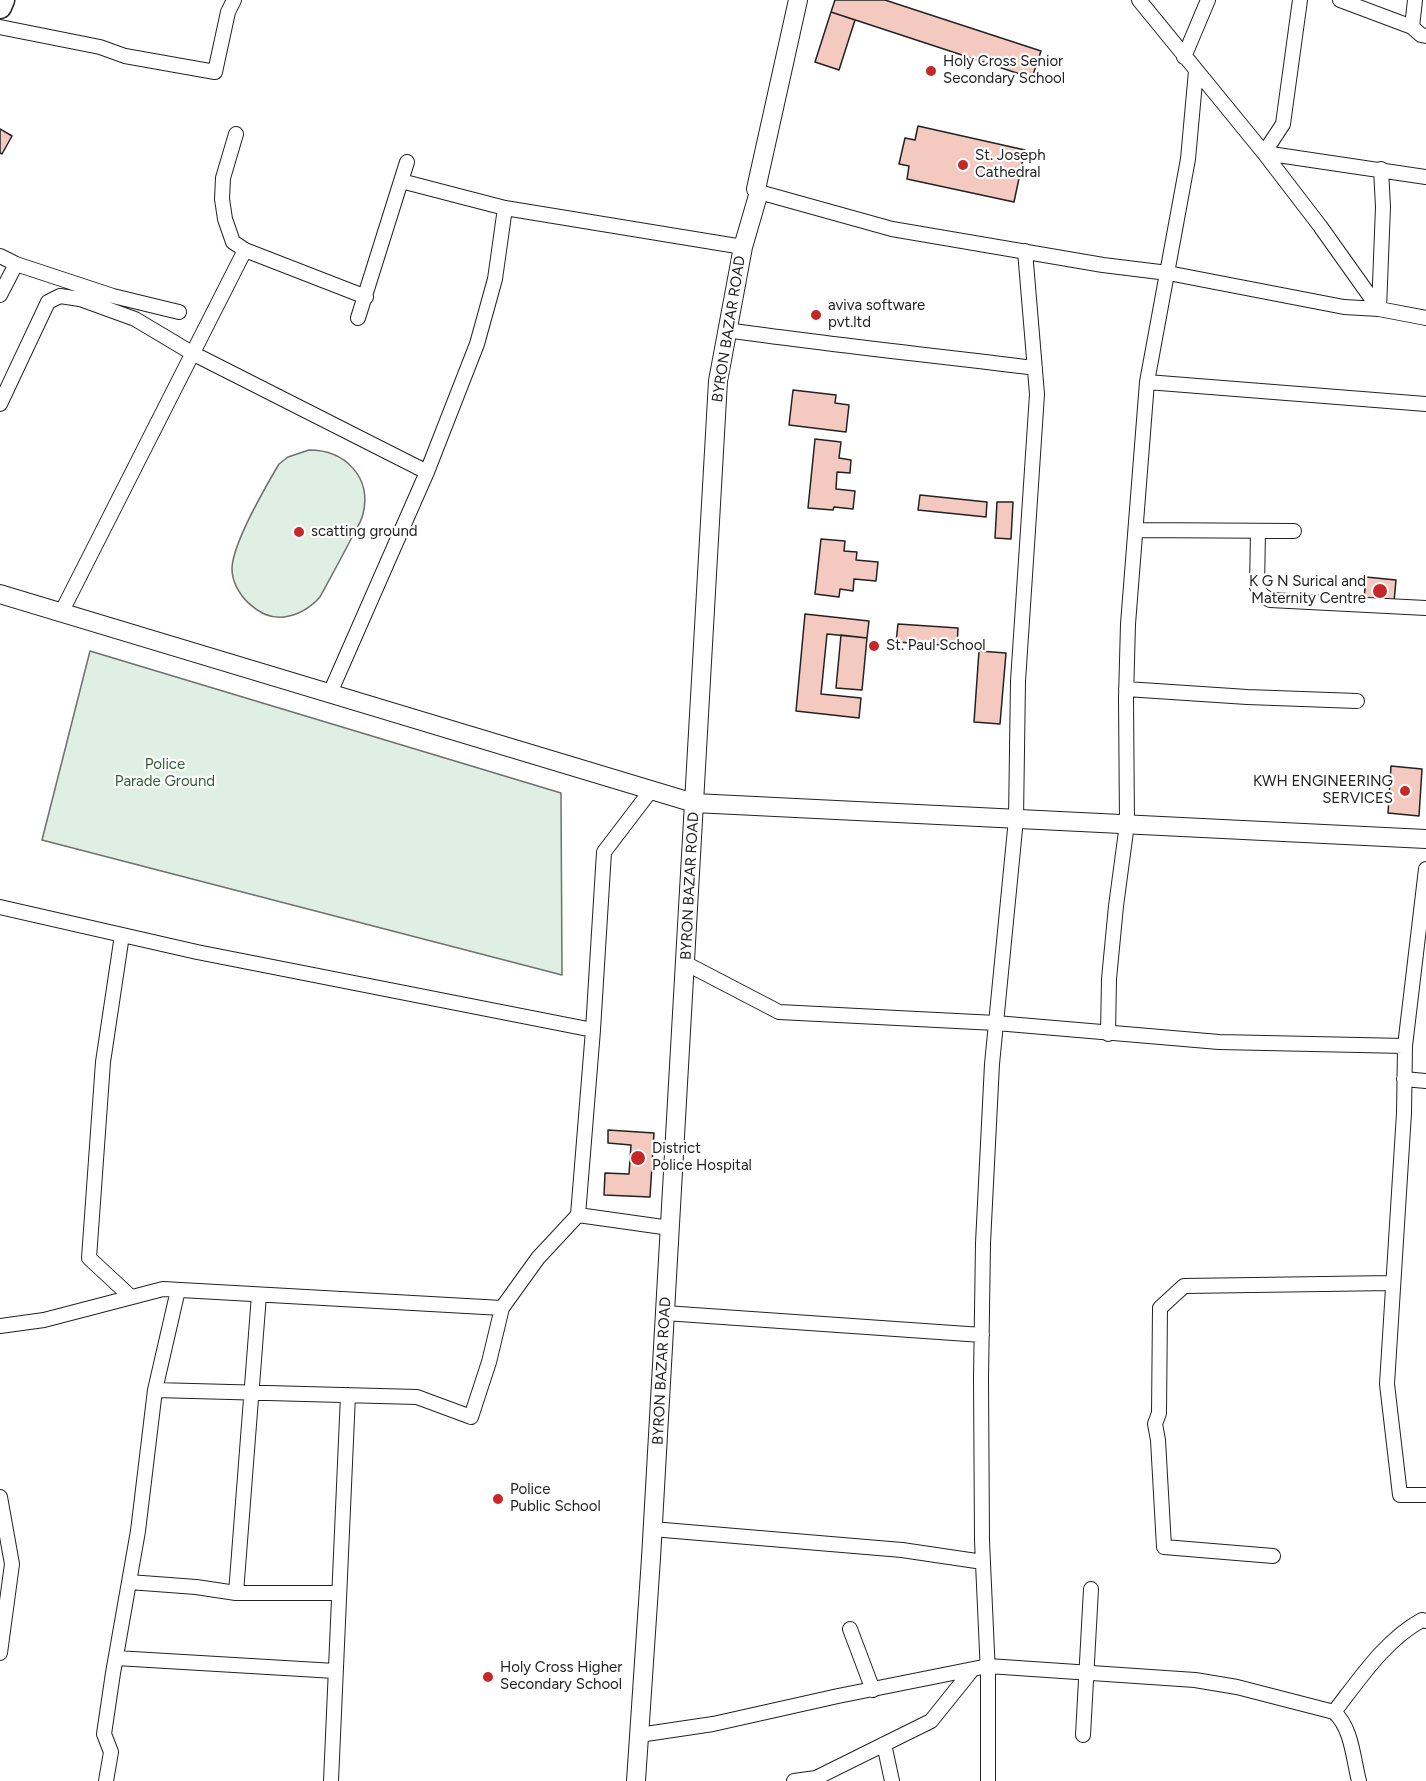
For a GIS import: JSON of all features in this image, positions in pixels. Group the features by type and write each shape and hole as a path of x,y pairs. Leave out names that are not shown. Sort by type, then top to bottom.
{"main road":[{"path":"0,7 3,0"}],"street":[{"path":"0,27 100,47 125,56 215,72 228,12 234,0"},
{"name":"BYRON BAZAR ROAD","path":"636,1781 718,381 743,247 759,192 756,189 798,0"},
{"path":"1139,0 1264,153 1379,309"},
{"path":"1184,57 1208,0"},
{"path":"1264,153 1283,124 1300,0"},
{"path":"1340,0 1356,3 1412,27 1421,35 1426,36"},
{"path":"1412,27 1415,0"},
{"path":"1108,1034 1109,979 1127,824 1128,624 1147,382 1188,159 1196,71"},
{"path":"236,134 223,178 222,199 225,219 233,242 245,250 366,297"},
{"path":"1264,153 1426,177"},
{"path":"358,318 407,162"},
{"path":"1379,309 1383,207 1381,169"},
{"path":"401,181 505,208 743,247"},
{"path":"759,192 892,229 1103,265 1168,273 1344,307 1379,309 1426,318"},
{"path":"330,693 427,472 477,344 495,279 505,208"},
{"path":"61,612 245,250"},
{"path":"988,1781 988,1666 983,1562 983,1243 996,1023 1016,819 1018,681 1037,394 1025,251"},
{"path":"0,256 16,264 113,296 179,312"},
{"path":"0,295 16,264"},
{"path":"0,404 48,302 60,296 80,299 135,319 192,353 427,472"},
{"path":"727,330 829,345 900,351 1035,368"},
{"path":"1147,382 1426,404"},
{"path":"1137,530 1294,531"},
{"path":"1258,531 1257,587 1262,595 1270,600 1426,608"},
{"path":"0,594 694,803 1426,839"},
{"path":"1126,688 1247,697 1357,701"},
{"path":"155,1390 417,1397 471,1417 489,1362 502,1308 538,1258 578,1215 604,852 652,789"},
{"path":"1426,869 1405,1046 1404,1113 1387,1384 1400,1495 1426,1495"},
{"path":"0,907 209,954 593,1030"},
{"path":"122,935 103,1062 89,1258 131,1297"},
{"path":"685,963 779,1012 996,1023 1219,1042 1405,1046"},
{"path":"1404,1079 1426,1081"},
{"path":"578,1215 670,1228"},
{"path":"1273,1556 1164,1547 1158,1440 1155,1424 1159,1413 1160,1308 1184,1286 1392,1283"},
{"path":"0,1326 44,1320 163,1289 502,1308"},
{"path":"106,1781 111,1752 104,1734 138,1531 155,1390 178,1290"},
{"path":"236,1593 259,1295"},
{"path":"665,1313 982,1335"},
{"path":"331,1781 334,1671 348,1395"},
{"path":"0,1497 12,1564 0,1653"},
{"path":"652,1529 902,1550 983,1562"},
{"path":"129,1582 196,1587 236,1593 338,1593"},
{"path":"1083,1735 1091,1589"},
{"path":"1334,1712 1370,1665 1408,1627 1422,1620 1426,1621"},
{"path":"850,1629 873,1690"},
{"path":"116,1658 334,1671"},
{"path":"639,1735 713,1724 988,1666 1205,1682 1237,1687 1334,1712 1343,1720 1348,1732 1359,1781"},
{"path":"794,1781 816,1778 931,1721 972,1670"},
{"path":"884,1744 892,1781"}],"green space":[{"name":"scatting ground","path":"309,450 334,455 353,468 363,488 365,501 363,514 320,597 300,612 275,617 257,609 242,596 233,578 233,558 251,516 279,464 288,457"},
{"name":"Police Parade Ground","path":"90,651 561,793 562,975 42,840"}],"building":[{"path":"835,0 885,0 1041,51 1032,78 831,12"},
{"path":"831,12 855,20 839,70 815,62"},
{"name":"St. Joseph Cathedral","path":"918,126 1025,150 1014,202 907,179 909,166 899,164 905,138 915,140"},
{"path":"0,129 12,136 2,154 0,153"},
{"path":"793,390 836,395 835,403 849,405 846,432 789,425"},
{"path":"815,439 841,442 839,458 851,460 850,473 837,472 836,489 855,491 853,509 808,508"},
{"path":"920,495 987,502 986,517 918,510"},
{"path":"997,502 1013,502 1011,539 995,538"},
{"path":"821,539 845,541 844,551 857,552 856,560 878,562 876,581 854,579 853,591 840,589 839,597 815,594"},
{"path":"1366,577 1396,580 1394,602 1364,599"},
{"path":"805,614 869,621 867,638 827,634 821,694 861,698 859,718 796,711"},
{"path":"898,624 958,628 957,646 896,642"},
{"path":"841,635 867,638 862,690 836,688"},
{"path":"979,651 1006,653 1000,724 974,722"},
{"name":"KWH ENGINEERING SERVICES","path":"1391,766 1422,769 1419,816 1388,813"},
{"path":"608,1130 654,1133 650,1197 604,1195 605,1173 629,1174 631,1145 608,1143"}],"place":[{"name":"Holy Cross Senior Secondary School","path":"931,71"},
{"name":"St. Joseph Cathedral","path":"963,165"},
{"name":"aviva software pvt.ltd","path":"816,315"},
{"name":"scatting ground","path":"299,532"},
{"name":"K G N Surical and Maternity Centre","path":"1380,591"},
{"name":"St. Paul School","path":"874,646"},
{"name":"KWH ENGINEERING SERVICES","path":"1405,791"},
{"name":"District Police Hospital","path":"638,1158"},
{"name":"Police Public School","path":"498,1499"},
{"name":"Holy Cross Higher Secondary School","path":"488,1677"}]}
